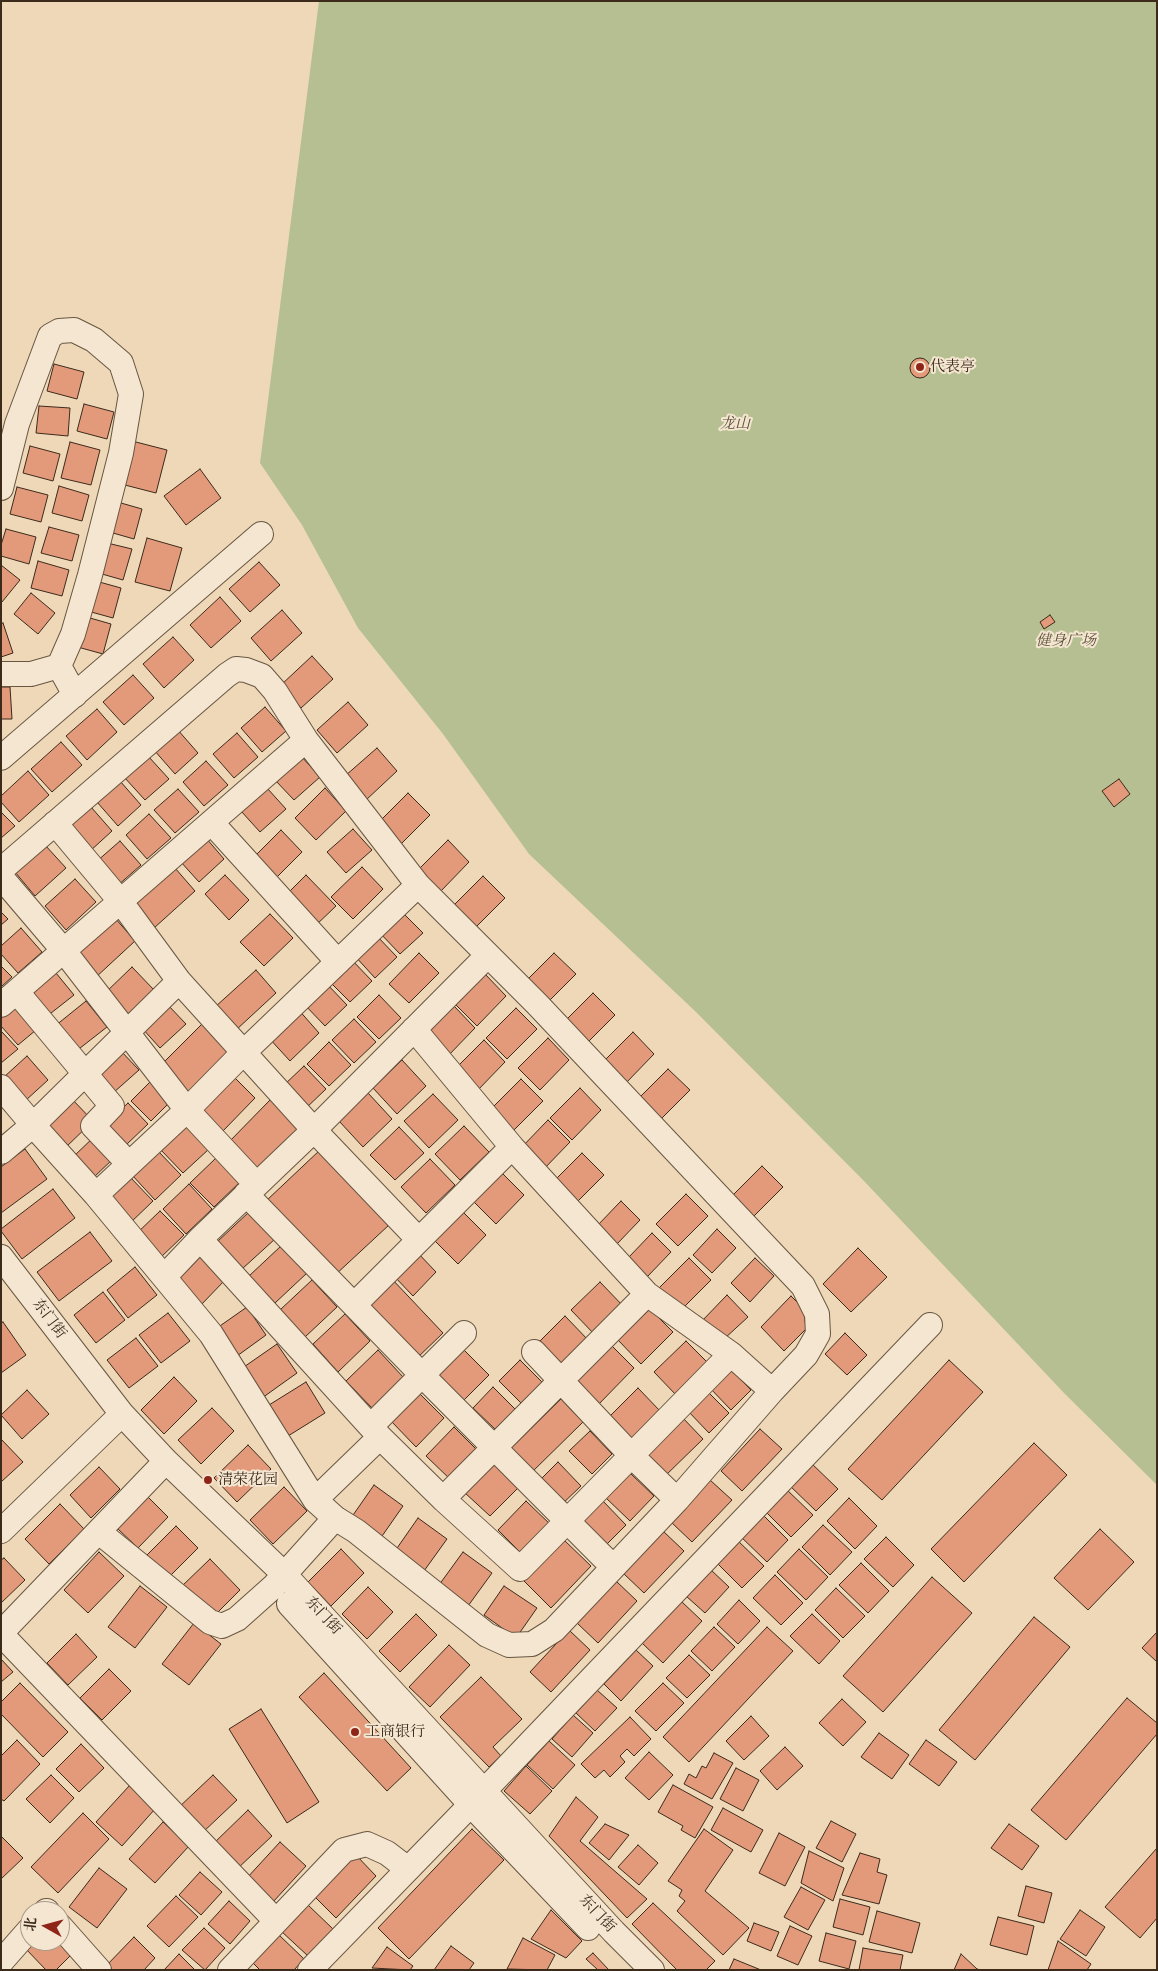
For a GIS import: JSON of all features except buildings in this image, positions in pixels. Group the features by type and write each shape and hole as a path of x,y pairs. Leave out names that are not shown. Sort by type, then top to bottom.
{"street":[{"path":"1,488 17,424 50,336 59,331 74,330 94,340 121,363 131,394 121,453 90,575 73,634 60,666 75,695"},
{"path":"1,758 261,534"},
{"path":"1,674 31,674 60,666"},
{"path":"1,870 227,675 236,669 246,670 262,676 275,691 306,740 418,885 544,1011 803,1286 817,1314 818,1334 806,1355 772,1390 677,1500 554,1630 532,1644 509,1645 487,1635 356,1531 334,1518 315,1500 211,1334 96,1195 33,1126 1,1087"},
{"path":"129,1164 93,1126 112,1106 85,1074 9,998 306,740"},
{"path":"55,823 121,902 178,980 314,1130 419,1240"},
{"path":"212,823 338,962"},
{"path":"1,877 64,951 187,1110 251,1189 354,1305 613,1567"},
{"path":"96,1195 187,1110 243,1053 418,885"},
{"path":"164,1277 200,1239 314,1130 487,956"},
{"path":"1,1152 33,1126 178,980"},
{"path":"414,1029 512,1147 647,1294 731,1354 772,1390"},
{"path":"354,1305 512,1147"},
{"path":"200,1239 375,1432 442,1500 520,1569 731,1354"},
{"name":"东门街","path":"1,1257 117,1419"},
{"name":"东门街","path":"1,1283 117,1419 161,1466 279,1580 478,1798 595,1935 631,1970"},
{"path":"442,1500 647,1294"},
{"path":"310,1970 478,1798 930,1325"},
{"path":"315,1500 422,1375 464,1333"},
{"path":"534,1352 631,1455 677,1500"},
{"path":"1,1531 117,1419"},
{"path":"161,1466 1,1633 276,1921"},
{"path":"99,1532 210,1622 222,1626 237,1619 279,1580 334,1518"},
{"name":"东门街","path":"478,1798 652,1970"},
{"path":"230,1970 344,1850 367,1844 388,1853 408,1869"},
{"path":"70,1937 99,1970"},
{"path":"1,1962 20,1940"}],"green space":[{"name":"龙山","path":"319,1 1157,1 1157,1485 1064,1393 864,1181 696,1012 529,854 443,734 358,628 302,525 260,463"}],"place":[{"name":"代表亭","path":"920,367"},
{"name":"清荣花园","path":"208,1480"},
{"name":"工商银行","path":"355,1732"}],"park label":[{"name":"健身广场","path":"1066,641"}]}
